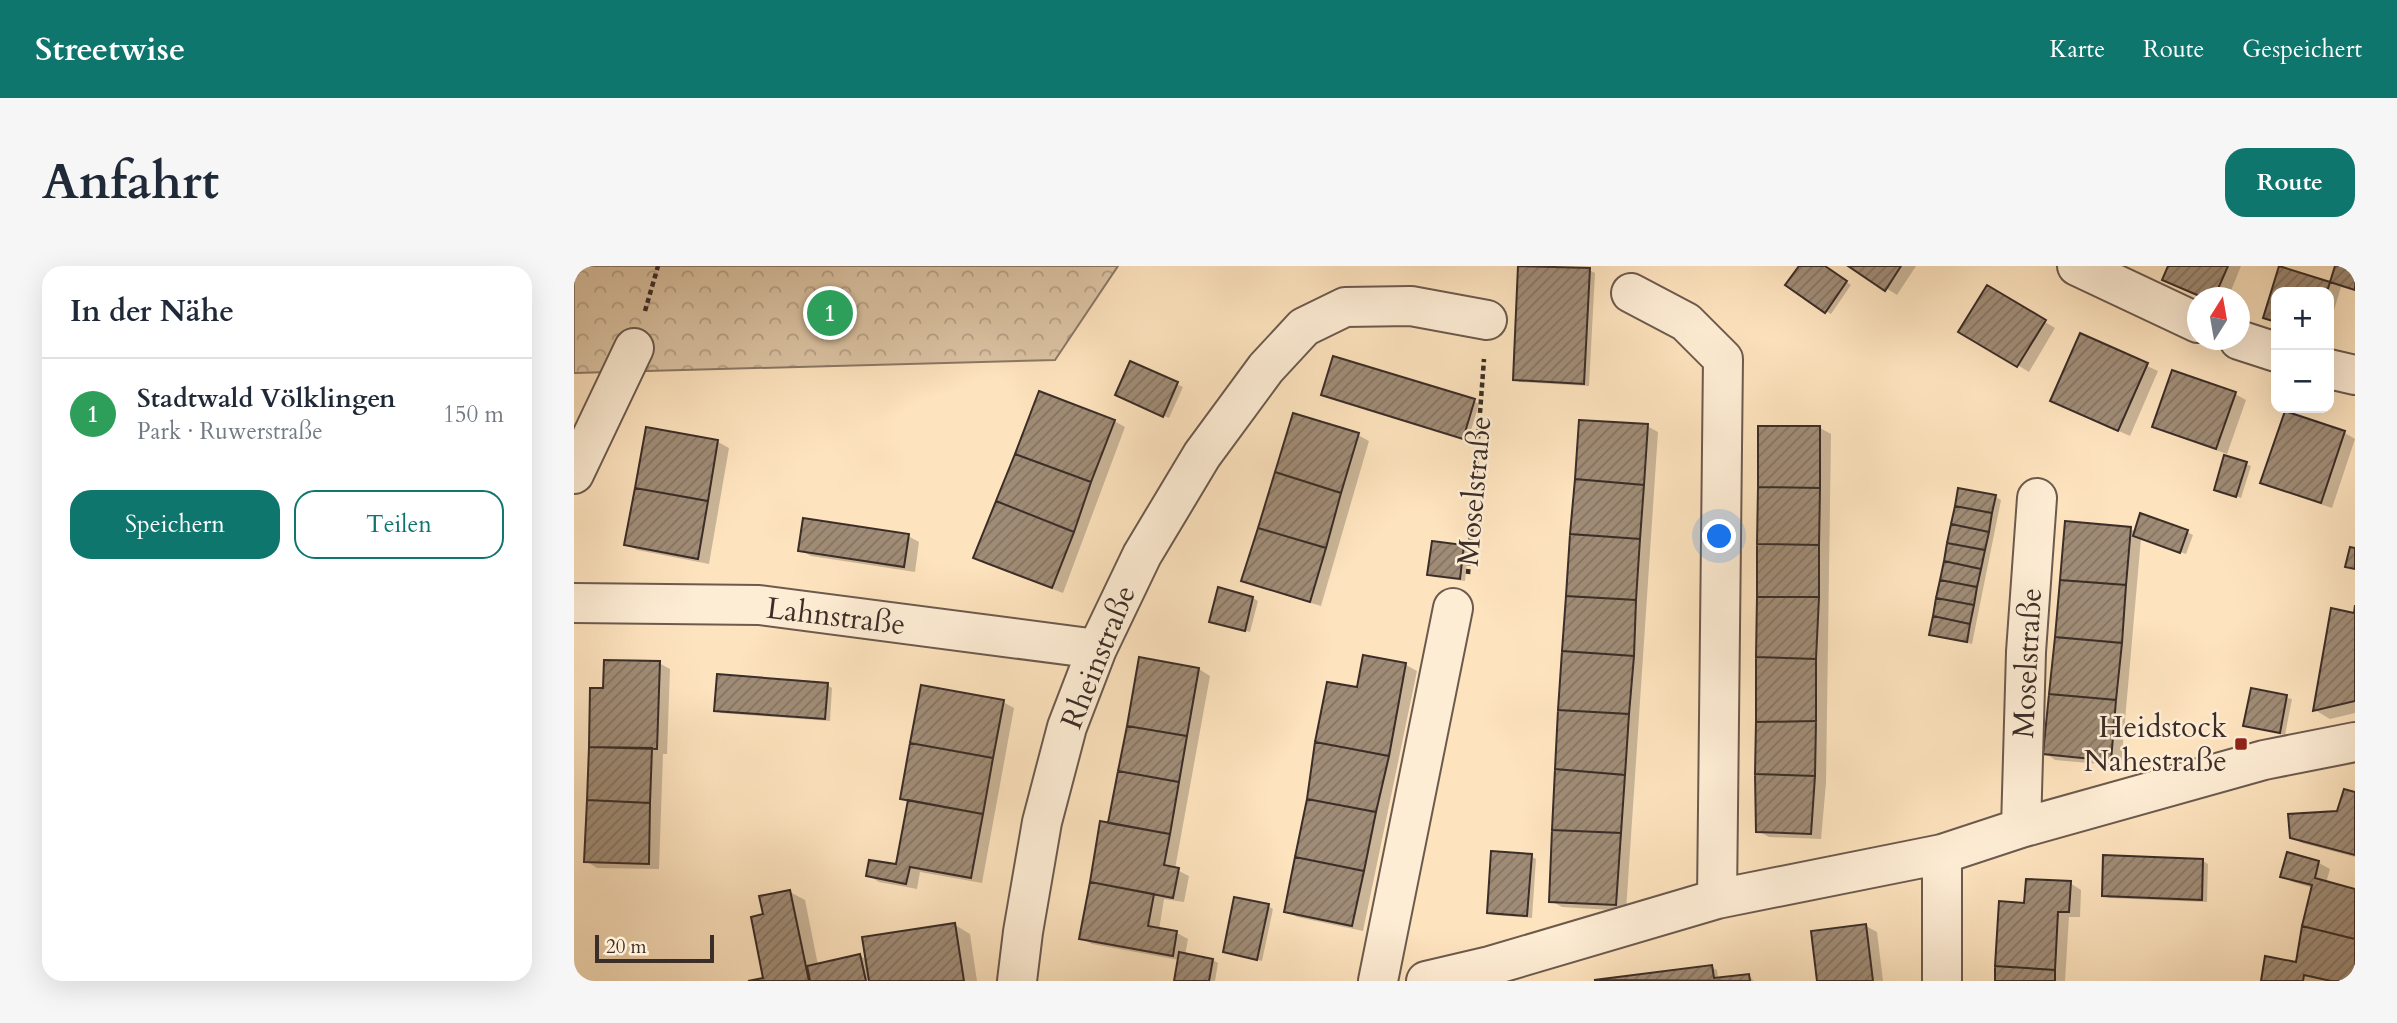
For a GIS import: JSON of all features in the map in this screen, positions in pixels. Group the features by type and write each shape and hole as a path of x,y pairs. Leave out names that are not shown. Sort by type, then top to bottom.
{"street":[{"path":"2077,266 2187,318"},
{"path":"1631,293 1686,322 1723,359 1717,899"},
{"name":"Rheinstraße","path":"1017,981 1042,822 1067,727 1097,649 1148,544 1202,455 1266,368 1304,327 1345,307 1411,306 1488,320"},
{"path":"2250,344 2271,350"},
{"path":"574,474 634,348"},
{"path":"2334,370 2355,375"},
{"name":"Moselstraße","path":"2021,828 2026,652 2037,498"},
{"name":"Lahnstraße","path":"574,603 759,605 1097,649"},
{"name":"Moselstraße","path":"1378,981 1453,608"},
{"path":"1426,981 1489,974 1717,899 1942,854 2021,828 2264,760 2355,742"},
{"path":"1942,854 1942,981"}],"path":[{"name":"Moselstraße","path":"1453,608 1467,580 1488,320"}],"green space":[{"path":"574,266 1118,266 1055,360 574,373"}],"building":[{"path":"1518,266 1590,268 1584,384 1513,380"},
{"path":"1799,266 1825,266 1847,281 1825,313 1785,285"},
{"path":"1848,266 1901,266 1885,291"},
{"path":"2168,266 2228,266 2219,287 2187,287 2187,291 2162,280"},
{"path":"2279,266 2330,282 2328,287 2273,287"},
{"path":"2335,266 2355,266 2355,290 2330,282"},
{"path":"1987,285 2046,320 2017,367 1958,332"},
{"path":"2271,292 2271,320 2263,318"},
{"path":"2080,333 2148,363 2118,431 2050,401"},
{"path":"1333,356 1475,399 1463,439 1321,395"},
{"path":"1130,361 1178,382 1163,417 1115,395"},
{"path":"2172,370 2236,392 2216,449 2152,427"},
{"path":"1039,391 1115,420 1091,482 1015,454"},
{"path":"1293,413 1359,433 1341,493 1275,472"},
{"path":"2284,413 2345,431 2321,503 2260,483"},
{"path":"1579,420 1648,424 1644,485 1575,479"},
{"path":"1758,426 1820,426 1820,488 1758,487"},
{"path":"646,427 718,440 708,501 635,488"},
{"path":"1015,454 1091,482 1074,532 996,501"},
{"path":"2224,455 2247,462 2236,497 2214,490"},
{"path":"1275,472 1341,493 1326,548 1258,528"},
{"path":"1575,479 1644,485 1640,539 1570,534"},
{"path":"1758,487 1820,488 1819,545 1757,544"},
{"path":"635,488 708,501 698,559 624,545"},
{"path":"1958,488 1996,495 1992,513 1955,506"},
{"path":"996,501 1074,532 1052,588 973,558"},
{"path":"1955,506 1992,513 1989,532 1951,524"},
{"path":"2140,513 2188,530 2180,553 2133,536"},
{"path":"803,518 909,534 904,567 798,551"},
{"path":"2065,521 2131,527 2126,585 2060,580"},
{"path":"1951,524 1989,532 1985,550 1947,543"},
{"path":"1258,528 1326,548 1310,602 1241,581"},
{"path":"1570,534 1640,539 1636,600 1566,596"},
{"path":"1432,541 1464,545 1460,579 1427,575"},
{"path":"1947,543 1985,550 1981,569 1944,561"},
{"path":"1757,544 1819,545 1819,597 1757,597"},
{"path":"2350,547 2355,548 2355,569 2345,567"},
{"path":"1944,561 1981,569 1977,587 1940,580"},
{"path":"1940,580 1977,587 1974,605 1936,598"},
{"path":"2060,580 2126,585 2122,643 2055,637"},
{"path":"1218,587 1253,597 1245,631 1209,622"},
{"path":"1566,596 1636,600 1634,656 1562,651"},
{"path":"1757,597 1819,597 1816,659 1756,657"},
{"path":"1936,598 1974,605 1970,624 1933,616"},
{"path":"2355,605 2355,701 2313,711 2331,608 2354,613"},
{"path":"1933,616 1970,624 1967,642 1929,635"},
{"path":"2055,637 2122,643 2116,700 2049,694"},
{"path":"1562,651 1634,656 1629,714 1558,710"},
{"path":"1363,655 1406,663 1389,756 1315,742 1327,682 1357,687"},
{"path":"1139,657 1199,668 1187,736 1127,726"},
{"path":"1756,657 1816,659 1816,721 1756,722"},
{"path":"604,660 660,661 657,749 589,747 590,688 603,688"},
{"path":"717,674 828,683 825,719 714,711"},
{"path":"921,685 1004,700 993,758 910,743"},
{"path":"2251,688 2287,695 2280,733 2243,726"},
{"path":"2049,694 2116,700 2111,761 2043,754"},
{"path":"1558,710 1629,714 1625,775 1555,769"},
{"path":"1816,721 1815,776 1755,774 1756,722"},
{"path":"1127,726 1187,736 1179,782 1118,771"},
{"path":"1315,742 1389,756 1376,812 1307,799"},
{"path":"910,743 993,758 983,814 900,799"},
{"path":"589,747 652,748 650,803 587,800"},
{"path":"1555,769 1625,775 1621,833 1552,830"},
{"path":"1118,771 1179,782 1170,834 1108,823"},
{"path":"1755,774 1815,776 1811,834 1756,832"},
{"path":"2344,789 2355,792 2355,855 2290,838 2288,814 2337,811"},
{"path":"1307,799 1376,812 1364,871 1295,857"},
{"path":"587,800 650,803 649,864 584,862"},
{"path":"908,800 983,814 971,878 910,867 906,884 866,876 869,860 896,864"},
{"path":"1100,821 1170,834 1164,865 1179,868 1173,898 1090,882"},
{"path":"1552,830 1621,833 1616,905 1549,902"},
{"path":"1491,851 1532,854 1527,916 1487,913"},
{"path":"2287,852 2319,861 2315,878 2355,889 2355,939 2302,926 2312,885 2280,877"},
{"path":"2103,855 2203,859 2202,900 2102,896"},
{"path":"1295,857 1364,871 1352,926 1284,912"},
{"path":"2026,879 2071,881 2069,912 2058,912 2055,970 1995,966 1999,901 2024,903"},
{"path":"1090,882 1154,894 1148,926 1177,931 1173,956 1079,939"},
{"path":"790,890 809,981 748,981 763,978 751,917 763,914 759,896"},
{"path":"1234,897 1269,904 1257,960 1223,952"},
{"path":"955,923 964,981 869,981 862,937"},
{"path":"1866,924 1873,981 1817,981 1811,931"},
{"path":"2302,926 2355,939 2355,981 2331,981 2304,975 2303,981 2261,981 2265,956 2296,962"},
{"path":"1179,952 1213,959 1209,981 1174,981"},
{"path":"860,954 866,981 810,981 807,966"},
{"path":"1712,965 1714,978 1749,974 1750,981 1594,980"},
{"path":"1995,966 2055,970 2055,981 1995,981"}],"place":[{"name":"Stadtwald Völklingen","path":"830,313"},
{"name":"Heidstock Nahestraße","path":"2241,744"}]}
